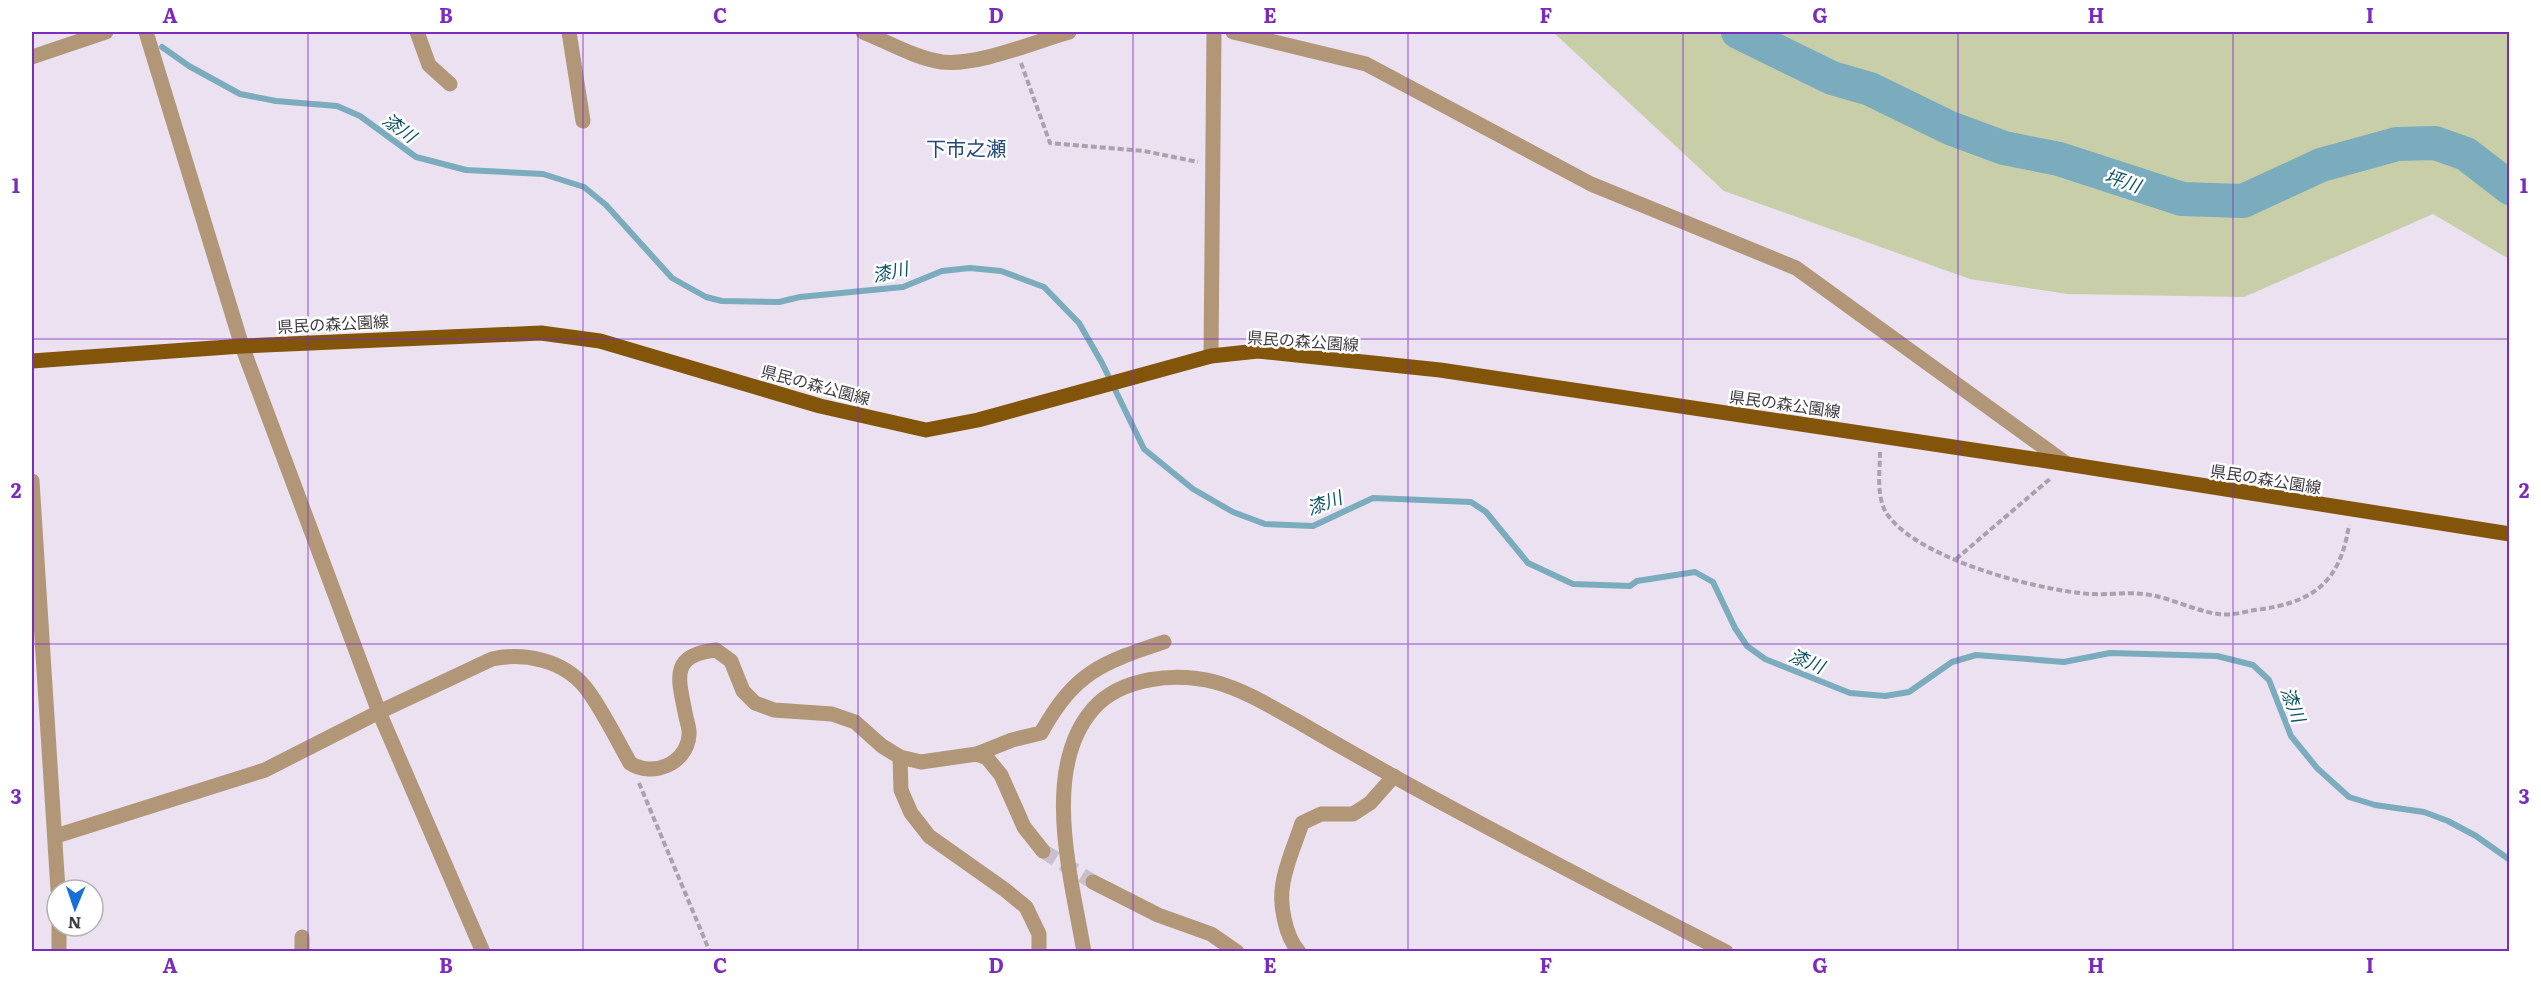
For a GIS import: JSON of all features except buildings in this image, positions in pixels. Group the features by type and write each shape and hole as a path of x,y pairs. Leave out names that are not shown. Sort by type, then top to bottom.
{"main road":[{"name":"県民の森公園線","path":"32,362 242,346 541,333 600,341 820,406 926,430 978,420 1064,398 1211,356 1258,351 1440,370 2067,464 2510,534"}],"street":[{"path":"32,57 106,32"},
{"path":"146,32 242,346 379,711 483,951"},
{"path":"417,32 429,65 450,84"},
{"path":"569,32 583,121"},
{"path":"863,32 942,62 974,60 1069,32"},
{"path":"1211,356 1214,32"},
{"path":"1233,32 1366,64 1591,184 1796,268 2067,464"},
{"path":"32,481 38,684 56,836 58,878"},
{"path":"56,836 265,770 379,711 492,659 510,655 550,663 572,676 585,687 630,763 639,769 653,770 665,767 676,760 685,747 689,735 680,669 686,659 701,651 716,650 731,661 743,691 755,703 774,710 832,714 855,722 882,746 900,757 921,762 977,754 1012,740 1041,733 1057,705 1074,685 1098,668 1127,654 1164,642"},
{"path":"1084,951 1064,819 1065,784 1071,751 1080,728 1094,708 1111,693 1134,684 1185,676 1214,682 1249,694 1394,776 1726,951"},
{"path":"977,754 987,758 1001,775 1024,827 1044,851"},
{"path":"900,757 901,790 911,813 929,836 1026,907 1039,934 1039,951"},
{"path":"1299,951 1292,944 1284,913 1282,883 1302,823 1321,814 1353,814 1370,803 1394,776"},
{"path":"1094,882 1158,915 1211,934 1237,951"}],"path":[{"path":"1015,48 1050,143 1144,152 1212,164"},
{"path":"1880,436 1880,499 1888,516 1907,537 1986,573 2089,594 2144,594 2220,615 2274,608 2309,595 2331,577 2345,551 2352,510"},
{"path":"1956,559 2067,464"},
{"path":"630,763 710,951"}],"green space":[{"path":"1553,32 2509,32 2509,259 2433,214 2244,297 2067,294 1970,279 1724,191"}],"waterway":[{"name":"坪川","path":"1738,32 1832,78 1870,89 1950,128 2004,148 2059,159 2182,199 2243,201 2321,165 2397,144 2435,143 2466,154 2510,188"},
{"name":"漆川","path":"162,47 189,66 240,94 276,101 337,106 360,116 416,157 466,170 543,174 584,187 606,205 672,278 706,297 722,301 779,302 800,297 903,287 942,271 970,268 1001,271 1044,287 1079,323 1102,363 1144,449 1193,489 1233,512 1265,524 1313,526 1373,498 1471,502 1486,512 1528,563 1573,584 1630,586 1637,581 1695,572 1713,582 1735,628 1747,646 1765,659 1850,693 1885,696 1909,692 1952,662 1976,655 2064,662 2110,653 2217,656 2253,665 2269,680 2291,736 2317,768 2349,797 2375,805 2424,812 2448,821 2476,836 2510,860"}],"tunnel":[{"path":"1043,851 1093,882"}],"district":[{"name":"下市之瀬","path":"966,147"}]}
